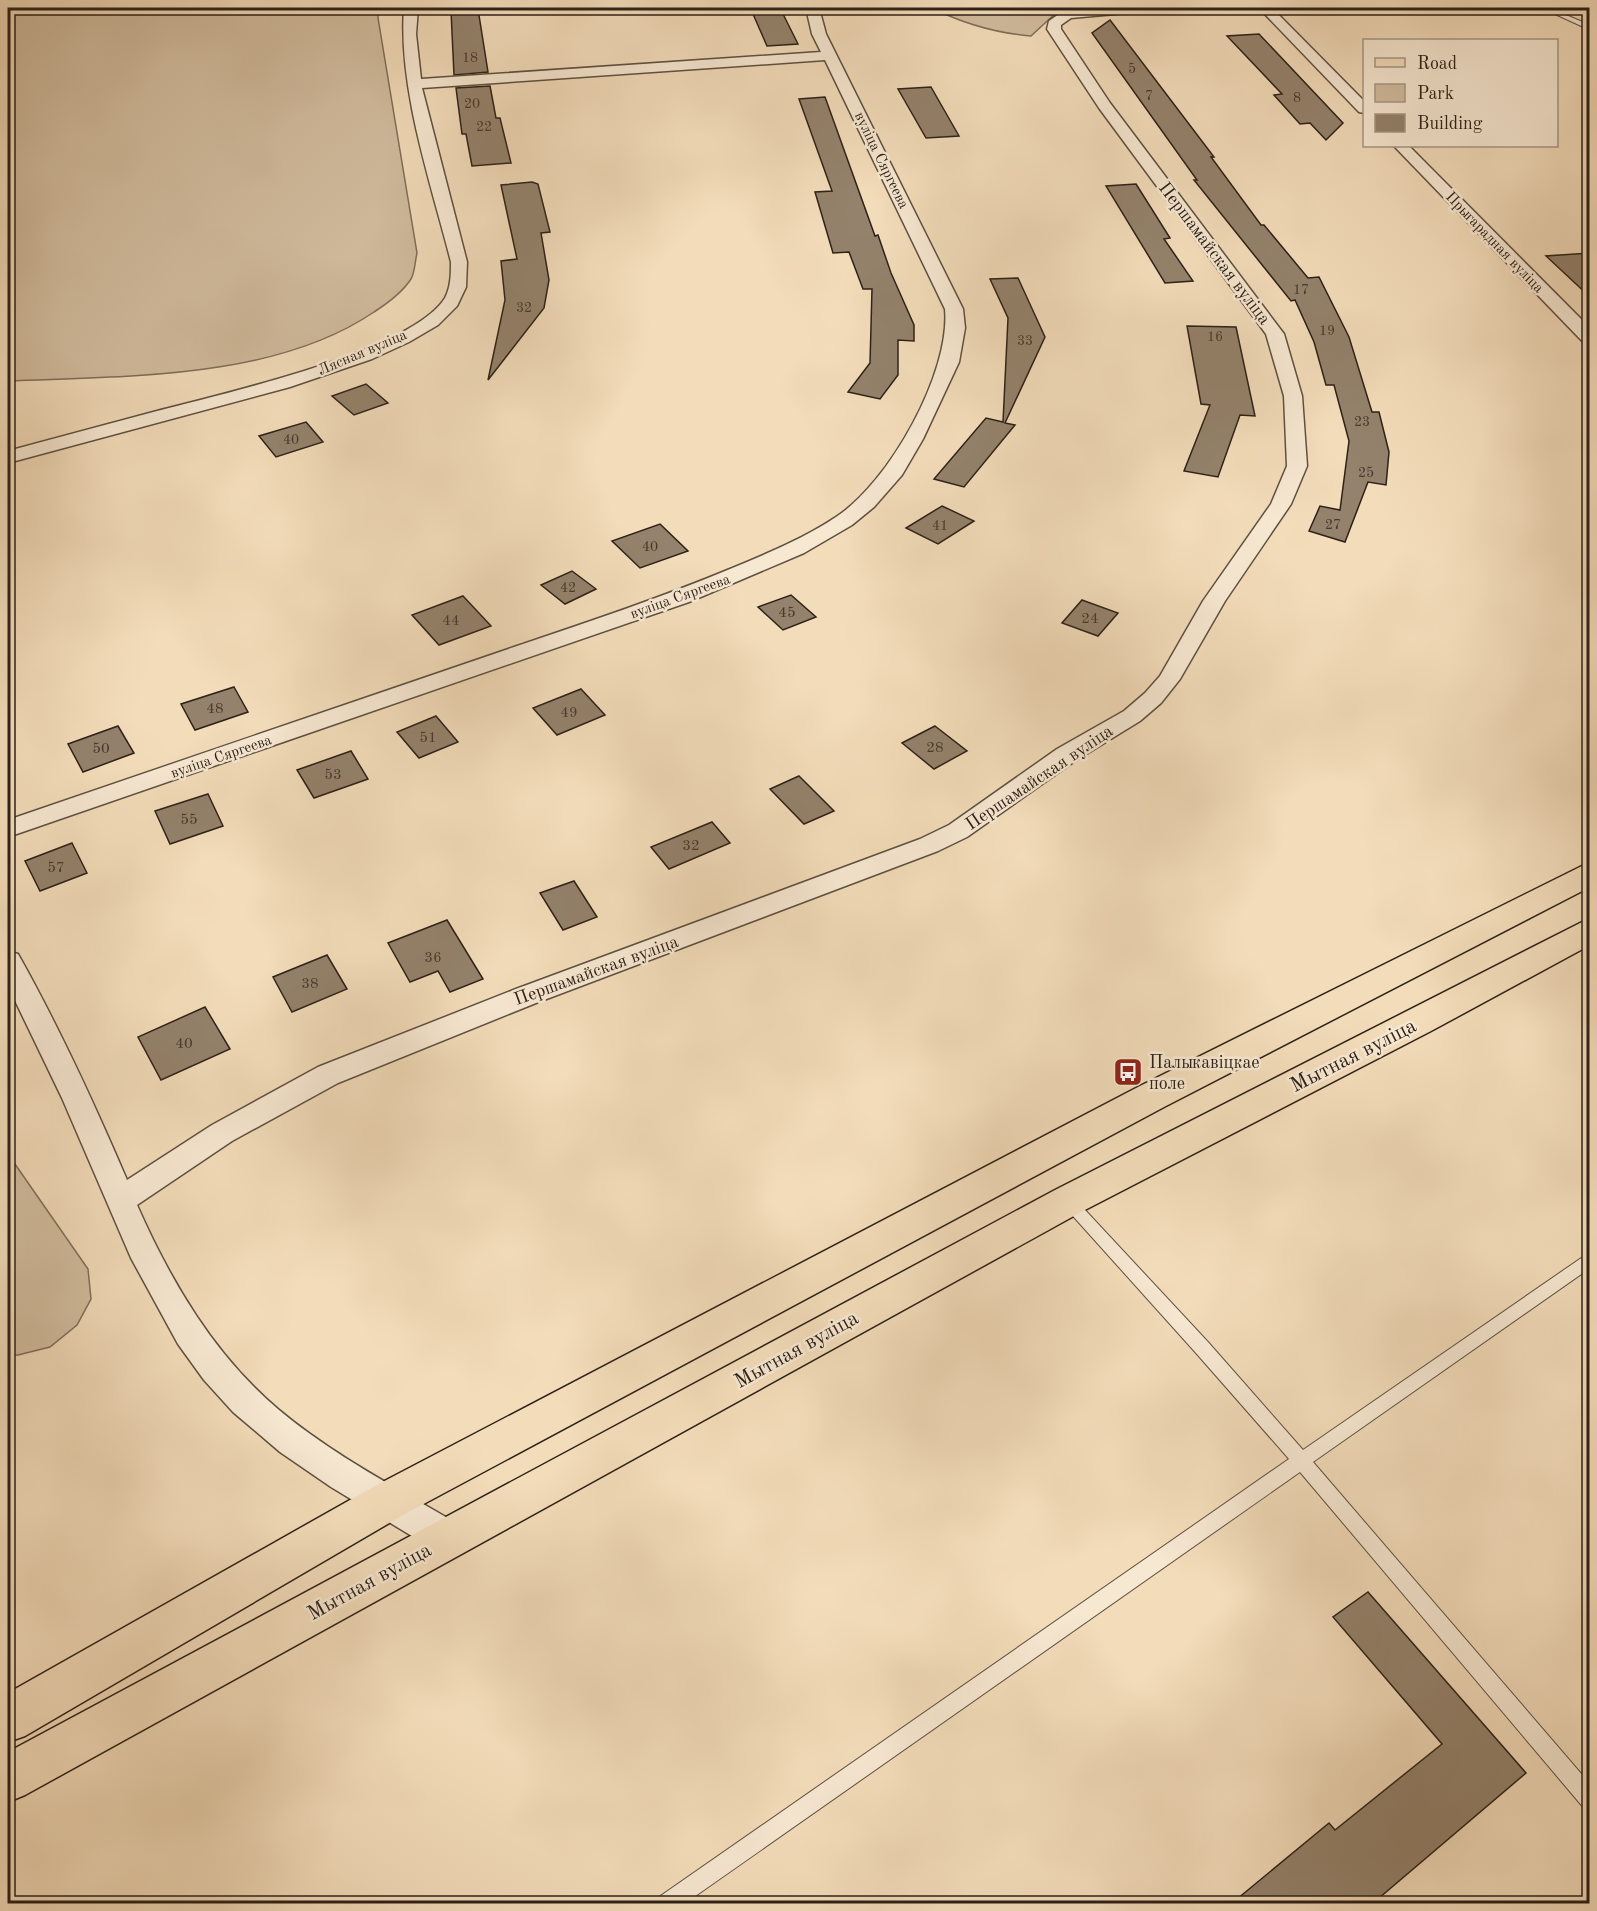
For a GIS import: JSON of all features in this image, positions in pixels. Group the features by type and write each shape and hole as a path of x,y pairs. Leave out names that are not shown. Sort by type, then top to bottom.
{"main road":[{"path":"8,1719 388,1501 1141,1102 1590,873"},
{"name":"Мытная вуліца","path":"8,1778 1068,1201 1419,1022 1590,930"}],"street":[{"name":"Лясная вуліца","path":"8,457 329,368 390,343 436,316 451,302 459,284 459,262 414,84 409,34 411,8"},
{"name":"вуліца Сяргеева","path":"8,829 681,597 797,549 845,520 867,503 891,475 913,439 950,362 956,328 949,296 830,55 815,23 813,8"},
{"name":"Першамайская вуліца","path":"120,1200 222,1133 328,1075 526,996 898,859 939,841 958,831 1066,754 1132,716 1153,698 1169,679 1214,602 1281,504 1297,466 1298,447 1293,396 1275,334 1104,105 1054,29 1054,24 1067,15 1138,8"},
{"path":"1265,8 1363,107"},
{"path":"414,84 830,55"},
{"name":"Прыгарадная вуліца","path":"1402,147 1590,339"},
{"path":"8,960 76,1096 120,1200 153,1270 182,1321 212,1364 239,1394 287,1436 448,1538"}],"lane":[{"path":"1545,8 1590,28"},
{"path":"1068,1201 1146,1284 1303,1461 1590,1800"},
{"path":"666,1904 1590,1259"}],"green space":[{"path":"8,8 378,8 417,253 411,279 403,289 374,312 334,334 291,351 197,370 100,378 8,381"},
{"path":"932,8 1100,8 1057,12 1031,36 980,27"},
{"path":"8,1154 88,1269 91,1299 77,1325 50,1347 18,1355 8,1355"}],"building":[{"path":"478,9 488,72 454,75 451,11"},
{"path":"782,12 798,44 767,46 753,14"},
{"path":"1110,20 1214,157 1211,157 1261,225 1264,225 1308,278 1319,277 1349,337 1372,412 1379,412 1389,452 1386,485 1368,482 1345,542 1309,531 1320,506 1340,510 1349,441 1334,385 1326,385 1314,342 1295,300 1291,301 1194,180 1197,180 1092,33"},
{"path":"1259,34 1343,123 1326,140 1310,123 1300,124 1274,95 1282,94 1227,36"},
{"path":"490,86 496,118 500,118 511,163 472,166 466,134 462,134 456,88"},
{"path":"931,87 959,136 926,138 898,89"},
{"path":"825,97 875,236 878,235 891,273 914,325 914,341 898,340 898,375 880,399 848,392 870,363 872,289 863,289 849,252 833,253 815,192 832,191 799,99"},
{"path":"532,182 538,184 550,232 541,233 549,280 544,308 488,380 505,300 501,261 517,259 501,185"},
{"path":"1136,184 1170,238 1164,239 1193,281 1165,283 1106,186"},
{"path":"1590,253 1590,297 1546,256"},
{"path":"1018,278 1045,337 1005,423 1015,425 964,487 934,479 986,418 1003,422 1008,318 990,279"},
{"path":"1187,326 1236,327 1255,416 1240,415 1218,477 1184,471 1210,405 1201,404"},
{"path":"366,384 388,403 354,415 332,396"},
{"path":"306,422 323,442 276,457 259,436"},
{"path":"942,506 974,521 938,544 906,528"},
{"path":"660,524 688,551 640,568 612,541"},
{"path":"572,571 596,589 565,604 541,585"},
{"path":"791,595 816,617 783,630 758,607"},
{"path":"463,596 491,626 439,645 412,615"},
{"path":"1082,600 1118,613 1098,636 1062,623"},
{"path":"234,687 248,712 195,730 181,704"},
{"path":"581,689 605,715 557,735 533,708"},
{"path":"436,716 458,742 419,758 397,732"},
{"path":"118,726 134,753 83,772 68,744"},
{"path":"935,726 967,751 934,769 902,743"},
{"path":"351,751 368,779 314,798 297,770"},
{"path":"799,776 834,811 804,824 770,789"},
{"path":"208,794 223,826 170,844 155,811"},
{"path":"712,822 730,843 669,869 651,847"},
{"path":"72,843 87,873 40,891 25,861"},
{"path":"574,881 597,917 563,930 540,893"},
{"path":"447,920 483,979 450,992 438,971 410,982 388,943"},
{"path":"327,955 347,989 292,1012 273,977"},
{"path":"205,1007 230,1049 161,1080 138,1037"},
{"path":"1368,1592 1526,1773 1372,1904 1231,1904 1329,1823 1335,1830 1442,1744 1333,1617"}],"place":[{"name":"Палыкавіцкае поле","path":"1128,1072"}]}
